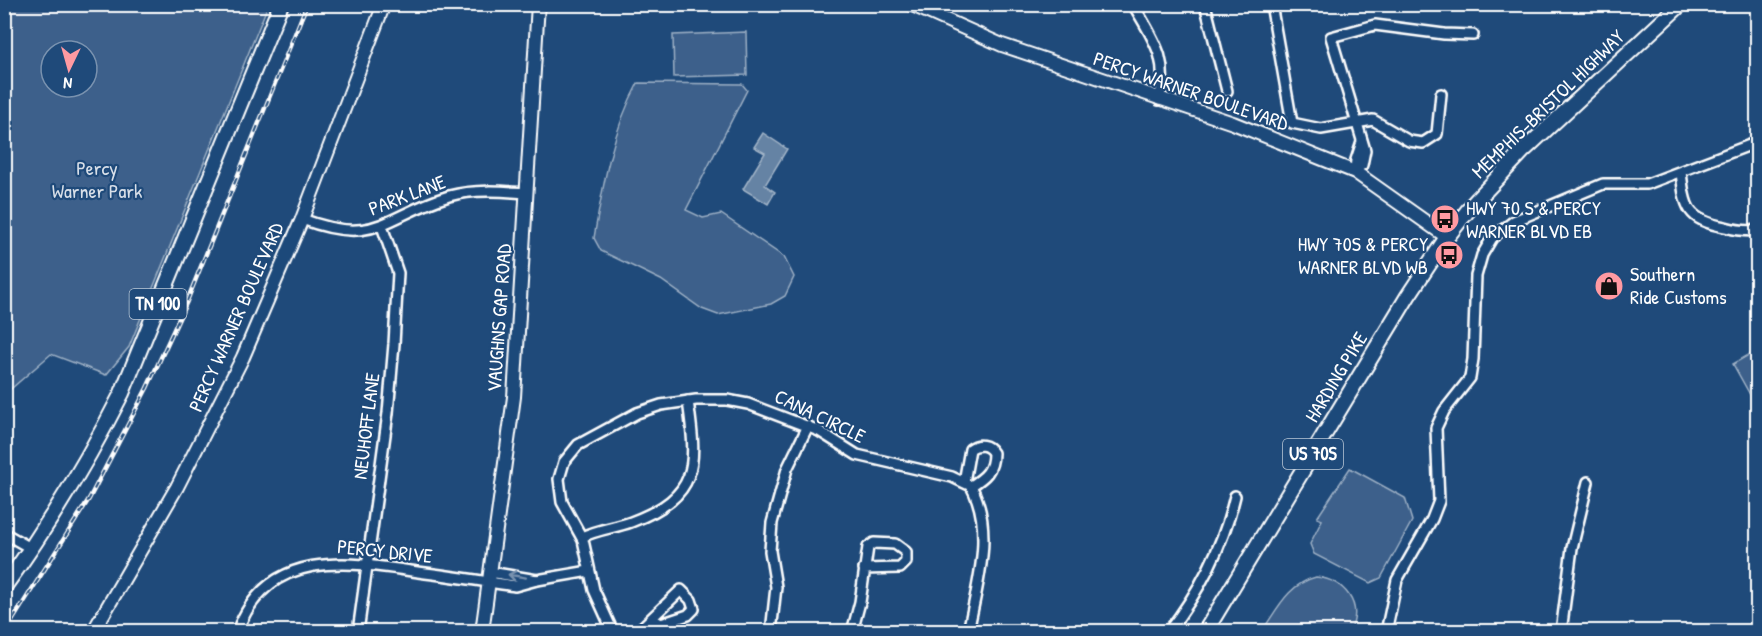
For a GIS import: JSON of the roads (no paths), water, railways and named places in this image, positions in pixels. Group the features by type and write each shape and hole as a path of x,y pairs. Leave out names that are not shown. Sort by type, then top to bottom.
{"main road":[{"name":"TN 100","path":"4,587 32,549 106,425 122,393 281,4"},
{"name":"MEMPHIS-BRISTOL HIGHWAY","path":"1447,237 1473,204 1522,152 1681,4"},
{"name":"HARDING PIKE","path":"1205,632 1408,296 1447,237"}],"street":[{"name":"PERCY WARNER BOULEVARD","path":"93,632 177,487 228,387 302,219 384,4"},
{"name":"VAUGHNS GAP ROAD","path":"482,632 514,397 538,4"},
{"name":"PERCY WARNER BOULEVARD","path":"910,4 1002,45 1233,123 1356,170 1447,237"},
{"path":"1133,4 1162,55 1165,81 1160,100"},
{"path":"1205,4 1227,91"},
{"path":"1271,4 1292,123 1321,129 1373,120 1409,141 1431,141 1437,134 1441,94"},
{"path":"1356,170 1362,165 1365,150 1331,37 1375,25 1444,34 1473,35"},
{"path":"1386,632 1390,601 1397,580 1432,519 1439,501 1436,428 1444,411 1468,382 1472,369 1475,284 1480,260 1487,245 1498,232 1514,221 1594,188 1612,183 1642,185 1758,142"},
{"path":"1681,172 1687,207 1696,219 1708,225 1746,231 1758,230"},
{"name":"PARK LANE","path":"302,219 329,229 357,231 382,226 416,208 451,196 488,191 527,193"},
{"name":"NEUHOFF LANE","path":"358,632 388,413 398,273 382,226"},
{"name":"CANA CIRCLE","path":"613,632 594,590 582,537 564,507 559,491 560,473 567,457 580,443 627,417 661,405 688,400 719,399 748,404 808,426 864,458 968,484 981,511 983,532 968,632"},
{"path":"582,537 645,515 668,502 688,483 694,446 688,400"},
{"path":"771,632 776,587 770,544 772,523 787,469 808,426"},
{"path":"1561,632 1572,548 1588,482"},
{"path":"1168,632 1214,560 1227,527 1235,496"},
{"path":"4,532 32,549"},
{"path":"852,632 860,602 864,569 867,550 872,543 898,544 906,552 906,562 900,568 864,569"},
{"name":"PERCY DRIVE","path":"237,632 244,610 272,583 307,566 336,562 537,580 589,571"},
{"path":"637,632 652,619"}],"railway":[{"path":"5,632 89,499 147,388 187,301 307,4"}],"place":[{"name":"HWY 70 S & PERCY WARNER BLVD EB","path":"1445,219"},
{"name":"HWY 70S & PERCY WARNER BLVD WB","path":"1449,255"},
{"name":"Southern Ride Customs","path":"1609,286"}],"park label":[{"name":"Percy Warner Park","path":"97,180"}]}
